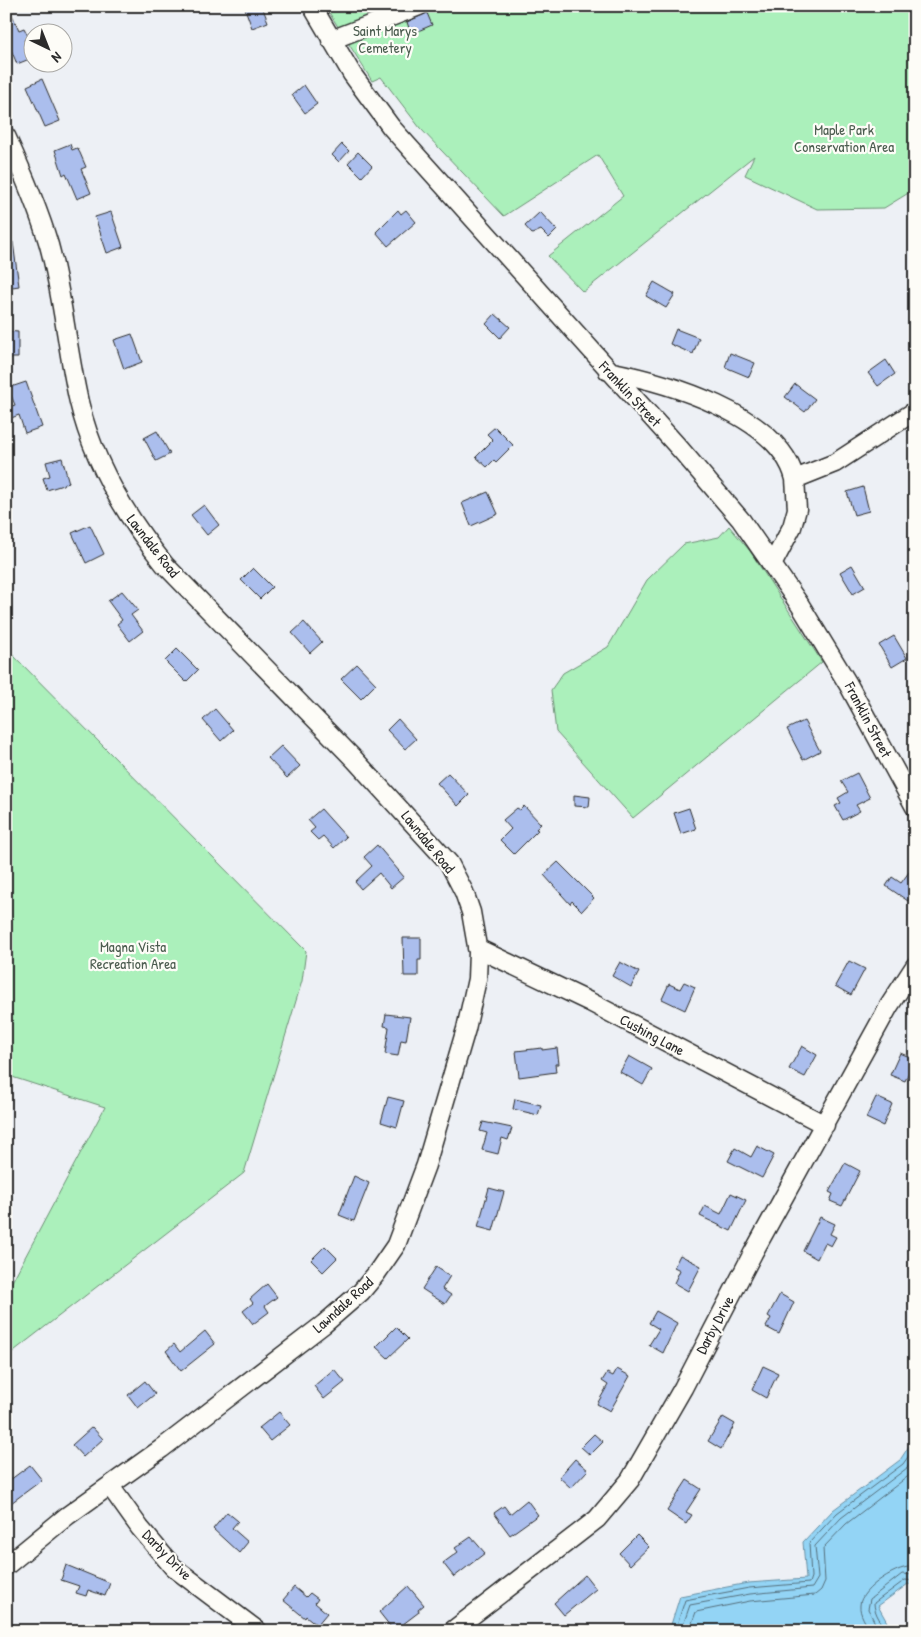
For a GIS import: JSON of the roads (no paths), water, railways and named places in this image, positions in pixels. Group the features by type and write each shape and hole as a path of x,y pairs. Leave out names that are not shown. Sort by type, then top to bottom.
{"street":[{"name":"Franklin Street","path":"312,6 331,40 372,104 391,127 713,486 741,520 800,604 848,684 915,807"},
{"path":"331,40 419,6"},
{"name":"Lawndale Road","path":"6,136 40,217 49,247 80,403 94,443 121,503 142,537 165,565 362,767 449,863 467,899 477,948 477,979 472,1003 429,1156 405,1225 396,1245 381,1267 361,1292 324,1324 110,1486 67,1516 6,1566"},
{"path":"608,370 647,379 688,392 751,423 783,454 792,467 795,479 797,509 792,527 772,565"},
{"path":"795,479 835,463 915,411"},
{"name":"Cushing Lane","path":"477,948 590,1002 825,1124"},
{"name":"Darby Drive","path":"452,1631 597,1519 622,1491 643,1459 757,1245 889,1006 915,966"},
{"name":"Darby Drive","path":"110,1486 145,1534 174,1567 258,1631"}],"water":[{"path":"915,1437 915,1586 908,1584 878,1606 888,1624 900,1631 669,1631 680,1596 748,1583 806,1579 803,1542 833,1510 900,1460"}],"park label":[{"name":"Saint Marys Cemetery","path":"385,40"},
{"name":"Maple Park Conservation Area","path":"844,138"},
{"name":"Magna Vista Recreation Area","path":"133,956"}]}
